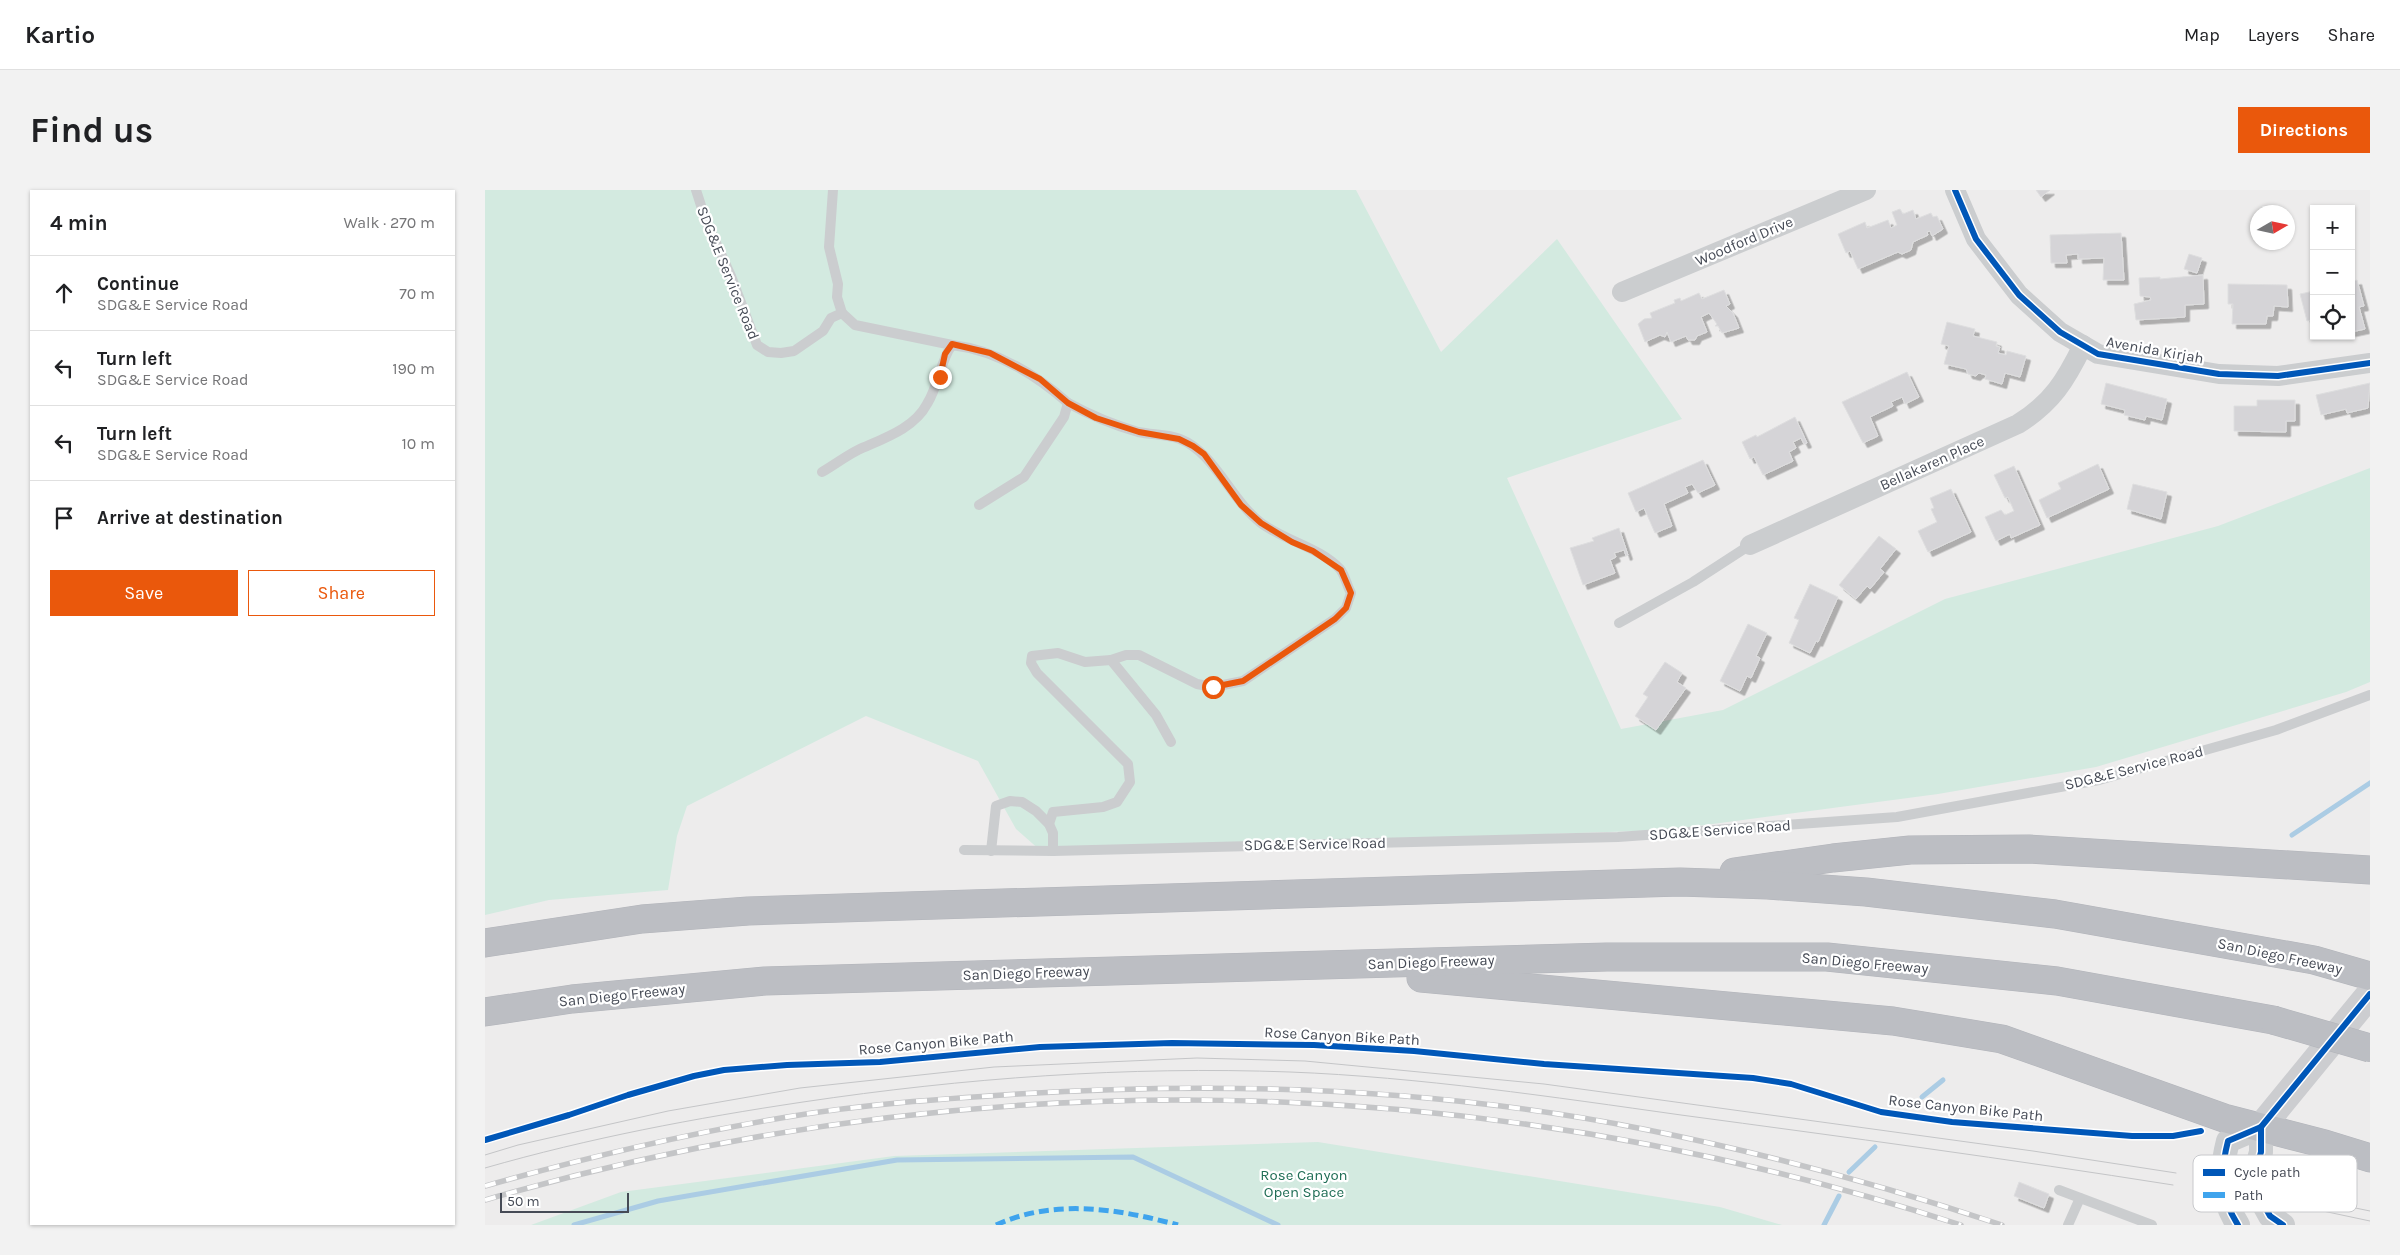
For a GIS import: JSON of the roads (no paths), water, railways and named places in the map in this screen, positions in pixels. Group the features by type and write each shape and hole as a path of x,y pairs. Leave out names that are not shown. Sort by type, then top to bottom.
{"highway":[{"path":"1680,882 1765,867 1910,850 2029,849 2370,870"},
{"name":"San Diego Freeway","path":"485,943 642,919 748,911 1680,882 1866,892 2055,914 2314,960 2370,976"},
{"name":"San Diego Freeway","path":"485,1012 572,999 765,982 1109,970 1607,957 1827,957 2057,981 2273,1020 2370,1048"},
{"path":"1109,970 1439,979 1893,1021 2002,1039 2224,1118 2370,1158"}],"main road":[{"path":"2261,1127 2370,994"}],"street":[{"name":"Woodford Drive","path":"1622,292 1866,190"},
{"name":"Avenida Kirjah","path":"1955,190 1976,239 2019,295 2060,332 2099,354 2219,374 2278,376 2370,363"},
{"name":"Bellakaren Place","path":"1750,545 2018,424 2038,412 2067,377 2083,345"},
{"path":"2224,1155 2228,1141 2261,1127 2260,1155"},
{"path":"2231,1212 2236,1224"},
{"path":"2269,1212 2283,1225"}],"lane":[{"name":"SDG&E Service Road","path":"696,190 706,221 731,276 757,344 768,352 781,353 793,350 823,330 831,318 842,313"},
{"path":"833,190 829,247 838,284 837,297 842,313 855,325 990,353 1040,379 1068,403 1096,418 1139,432 1179,439 1193,446 1204,454 1241,505 1261,523 1292,542 1313,551 1341,570 1351,593 1346,608 1335,619 1243,681 1213,687 1197,684 1139,655 1126,654 1111,660 1085,662 1058,653 1032,656 1031,663 1037,673 1128,764 1130,782 1117,802 1103,807 1053,812 1049,824"},
{"path":"822,472 856,451 896,433 927,406 940,377 945,354 952,344"},
{"path":"979,505 1023,477 1065,417 1068,403"},
{"path":"1619,623 1693,582 1750,545"},
{"path":"1111,660 1156,716 1171,742"},
{"name":"SDG&E Service Road","path":"964,850 1053,851 1619,836 1897,817 2099,780 2276,730 2370,695"},
{"path":"991,851 996,806 1010,801 1022,802 1049,824 1053,833 1053,851"},
{"path":"2059,1190 2152,1225"},
{"path":"2068,1225 2080,1198"}],"waterway":[{"path":"2292,835 2370,783"},
{"path":"1922,1097 1943,1080"},
{"path":"1849,1172 1875,1147"},
{"path":"574,1225 658,1201 897,1160 1133,1157 1278,1225"},
{"path":"1824,1225 1839,1196"}],"tram line":[{"path":"485,1155 518,1145 668,1111 800,1088 994,1067 1197,1058 1305,1061 1544,1084 2033,1151 2176,1173"},
{"path":"485,1168 564,1147 683,1122 763,1108 924,1086 1046,1076 1168,1071 1229,1071 1290,1072 1437,1083 1584,1101 2173,1185"},
{"path":"2357,1208 2370,1211"},
{"path":"2328,1212 2370,1221"}],"railway":[{"path":"485,1186 597,1156 673,1139 787,1117 845,1109 960,1098 1096,1090 1175,1088 1332,1091 1488,1104 1566,1115 1643,1129 1824,1171 2002,1225"},
{"path":"485,1200 669,1154 854,1122 1039,1104 1225,1100 1410,1111 1595,1135 1778,1173 1961,1225"}],"park label":[{"name":"Rose Canyon Open Space","path":"1304,1184"}]}
